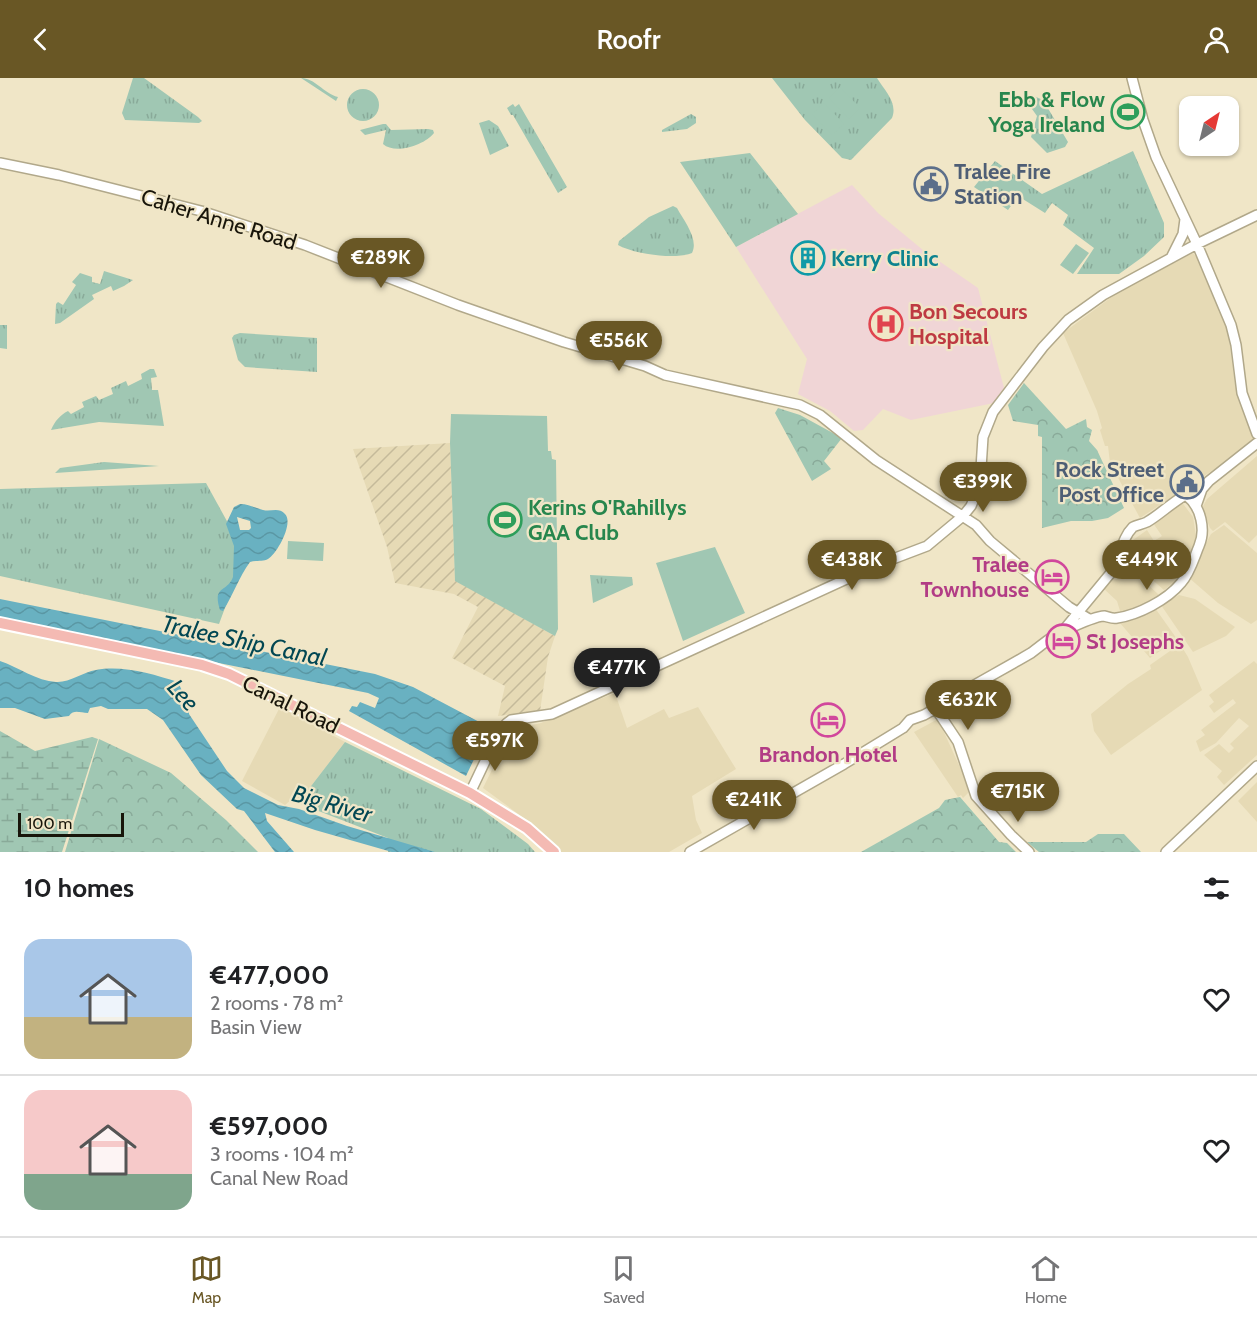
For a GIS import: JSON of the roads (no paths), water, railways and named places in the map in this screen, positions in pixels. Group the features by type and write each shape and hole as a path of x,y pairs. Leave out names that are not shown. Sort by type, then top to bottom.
{"main road":[{"path":"1132,78 1150,143 1197,244 1231,325 1242,393 1257,434"},
{"name":"Caher Anne Road","path":"0,163 59,175 201,211 305,245 458,305 564,342 645,366 665,375 791,402 816,412 876,460 960,518 975,525 990,541 1076,613 1089,619"},
{"path":"470,793 499,732 511,720 552,714 885,561 927,546 971,506 978,493 983,437 993,412 1043,347 1068,320 1103,295 1128,281 1257,215"},
{"path":"1171,258 1183,234 1185,219"},
{"path":"1196,506 1202,489 1257,443"},
{"path":"1059,633 1114,569 1129,531 1135,525 1145,523 1195,490 1202,489"},
{"path":"690,852 904,727 910,720 936,709 1059,633 1089,619 1103,616 1113,619 1125,617 1154,603 1182,582 1202,539 1202,525 1196,506 1187,496"},
{"name":"Canal Road","path":"0,623 202,665 229,674 470,793 517,821 554,852"},
{"path":"936,709 958,742 976,796 1029,852"},
{"path":"1166,852 1257,766"}],"water":[{"path":"243,504 263,510 280,511 285,514 287,524 280,545 272,556 266,560 250,562 223,611 220,610 218,597 233,577 234,546 226,524 234,507","holes":["237,517 250,521 249,530 240,530"]},
{"path":"0,599 375,674 413,687 485,725 488,730 466,776 349,711 352,706 357,707 360,702 375,708 379,698 368,693 0,619"},
{"name":"Lee","path":"0,661 56,682 66,681 96,670 127,669 178,682 189,706 189,714 227,771 244,788 278,805 299,809 435,852 392,852 265,813 267,821 294,852 275,852 244,811 237,809 201,775 163,720 147,709 108,709 101,706 90,708 88,713 75,712 69,716 45,719 15,708 0,708"}],"place":[{"name":"Ebb & Flow Yoga Ireland","path":"1128,112"},
{"name":"Tralee Fire Station","path":"931,184"},
{"name":"Kerry Clinic","path":"808,258"},
{"name":"Bon Secours Hospital","path":"886,324"},
{"name":"Rock Street Post Office","path":"1187,482"},
{"name":"Kerins O'Rahillys GAA Club","path":"505,520"},
{"name":"Tralee Townhouse","path":"1052,577"},
{"name":"St Josephs","path":"1063,641"},
{"name":"Brandon Hotel","path":"828,720"}],"water label":[{"name":"Tralee Ship Canal","path":"244,641"},
{"name":"Big River","path":"332,804"}]}
